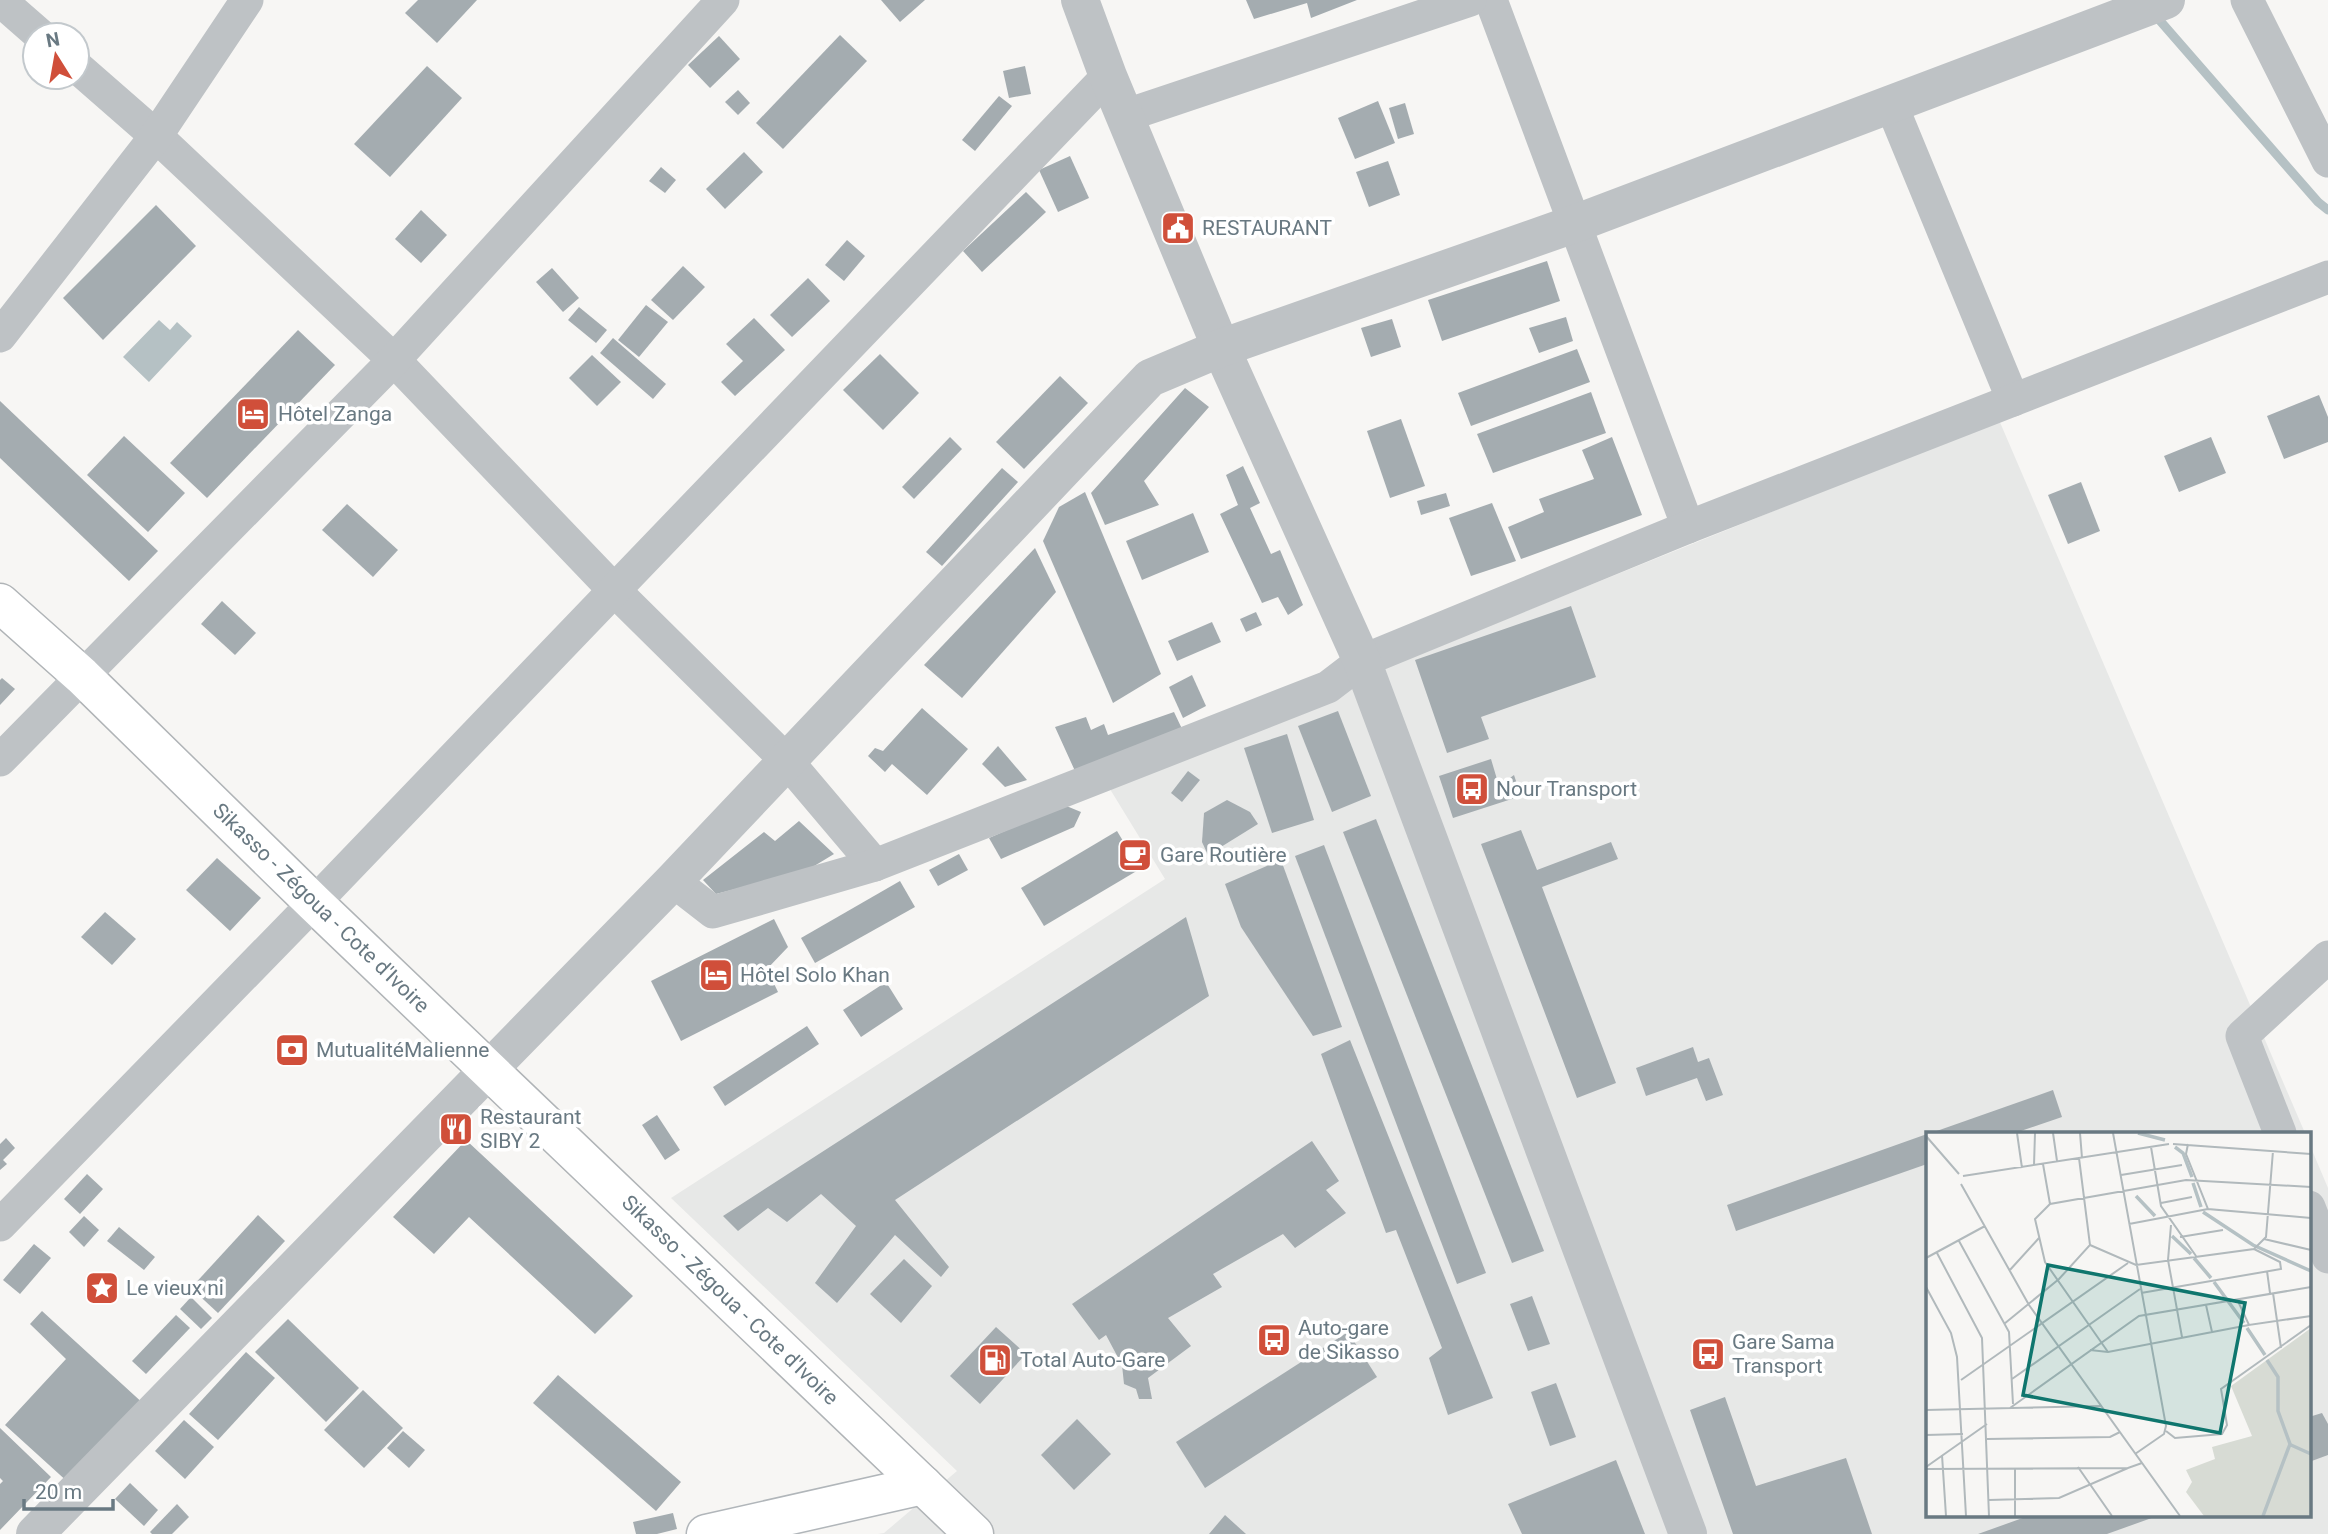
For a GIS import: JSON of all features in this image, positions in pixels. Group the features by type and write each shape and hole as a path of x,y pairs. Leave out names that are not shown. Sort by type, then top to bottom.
{"main road":[{"name":"Sikasso - Zégoua - Cote d'Ivoire","path":"0,603 82,676 314,903 974,1534"},
{"path":"706,1534 923,1485"}],"street":[{"path":"0,0 24,21"},
{"path":"0,336 156,136 247,0"},
{"path":"0,760 394,360 723,0"},
{"path":"1080,0 1124,116 1221,348 1362,661 1688,1534"},
{"path":"1124,116 1470,0"},
{"path":"1491,0 1688,527"},
{"path":"35,1534 673,881 1150,378 1221,348 1574,224 2166,0"},
{"path":"2247,0 2328,161"},
{"path":"0,1225 314,903 1108,76"},
{"path":"91,79 156,136 394,360 614,590 787,761 875,865"},
{"path":"1891,104 2012,400"},
{"path":"673,881 713,912 875,865 1328,687 1362,661 1688,527 2328,277"},
{"path":"2280,1132 2242,1036 2328,957"},
{"path":"2310,1210 2328,1257"}],"shaded area":[{"path":"159,320 170,330 177,322 192,336 149,382 123,357"},
{"path":"1999,420 2305,1132 1926,1132 1926,1516 2310,1516 2310,1145 2328,1188 2328,1534 878,1534 884,1533 957,1471 671,1198 1165,879 1105,781"}],"building":[{"path":"418,0 477,0 437,43 405,13"},
{"path":"881,0 925,0 900,22"},
{"path":"1246,0 1357,0 1311,18 1307,3 1254,19"},
{"path":"840,35 867,61 783,149 756,123"},
{"path":"719,36 740,59 710,88 688,65"},
{"path":"427,66 462,98 390,177 354,144"},
{"path":"1025,66 1031,94 1009,98 1003,71"},
{"path":"738,90 750,103 738,115 725,102"},
{"path":"999,96 1012,106 975,151 962,140"},
{"path":"1378,101 1395,143 1355,159 1338,118"},
{"path":"1405,103 1414,134 1398,139 1389,108"},
{"path":"744,152 763,172 725,209 706,189"},
{"path":"1070,156 1089,198 1058,212 1039,170"},
{"path":"1388,161 1400,195 1369,207 1356,172"},
{"path":"661,167 676,180 665,193 649,181"},
{"path":"1026,192 1046,212 982,272 963,251"},
{"path":"156,205 196,246 103,340 63,298"},
{"path":"421,210 447,235 421,263 395,239"},
{"path":"847,240 865,256 844,281 825,265"},
{"path":"1547,261 1560,301 1442,341 1428,300"},
{"path":"683,266 705,287 673,320 651,300"},
{"path":"552,268 579,298 563,312 536,282"},
{"path":"808,278 830,301 792,337 770,315"},
{"path":"646,305 668,322 639,357 618,340"},
{"path":"579,307 607,330 596,343 568,320"},
{"path":"1566,317 1573,341 1539,353 1529,328"},
{"path":"754,318 785,350 735,396 721,382 743,361 726,344"},
{"path":"1392,319 1401,347 1371,357 1361,328"},
{"name":"Hôtel Zanga","path":"298,330 335,365 207,498 170,463"},
{"path":"613,338 666,384 653,399 600,353"},
{"path":"1577,349 1590,382 1471,426 1458,393"},
{"path":"880,354 919,393 883,430 843,390"},
{"path":"592,355 621,382 597,406 569,378"},
{"path":"1060,376 1088,403 1024,469 996,442"},
{"path":"1185,388 1209,407 1144,481 1159,505 1105,525 1091,493"},
{"path":"1591,392 1606,433 1493,473 1477,434"},
{"path":"2319,395 2328,417 2328,442 2284,459 2267,416"},
{"path":"0,401 158,551 129,581 0,458"},
{"path":"1401,419 1425,486 1390,498 1367,431"},
{"path":"124,436 185,493 148,532 87,475"},
{"path":"950,437 962,449 914,499 902,487"},
{"path":"1612,437 1642,515 1521,559 1508,527 1544,512 1539,499 1594,479 1582,450"},
{"path":"2211,437 2226,473 2179,492 2164,456"},
{"path":"1243,466 1260,503 1250,508 1271,554 1280,550 1303,605 1288,615 1278,597 1262,603 1220,514 1238,505 1226,475"},
{"path":"1002,468 1018,482 942,566 926,552"},
{"path":"2081,482 2100,531 2068,544 2048,495"},
{"path":"1085,492 1161,674 1113,703 1043,541 1059,507"},
{"path":"1446,493 1450,506 1421,515 1417,501"},
{"path":"1492,503 1516,561 1471,576 1449,518"},
{"path":"347,504 398,550 373,577 322,530"},
{"path":"1193,513 1209,552 1142,580 1126,541"},
{"path":"1035,548 1056,592 962,698 924,665"},
{"path":"222,601 256,633 235,655 201,624"},
{"path":"1571,606 1596,677 1481,717 1489,739 1447,753 1415,660"},
{"path":"1256,612 1262,625 1246,632 1240,619"},
{"path":"1212,622 1221,642 1177,661 1168,641"},
{"path":"1192,675 1206,706 1183,718 1169,687"},
{"path":"2,678 15,689 0,705 0,680"},
{"path":"922,708 968,749 927,795 892,764 885,772 868,756 875,748 883,751"},
{"path":"1338,711 1371,796 1332,812 1298,726"},
{"path":"1174,712 1183,731 1075,771 1055,727 1086,717 1091,730 1104,724 1108,735"},
{"path":"1287,734 1314,820 1272,833 1244,748"},
{"path":"998,746 1027,780 1005,787 982,764"},
{"path":"1491,759 1499,786 1514,775 1521,796 1453,818 1439,776"},
{"path":"1188,771 1200,780 1182,802 1171,793"},
{"path":"1227,800 1250,812 1258,824 1208,855 1202,842 1204,813"},
{"path":"1064,805 1081,812 1074,827 1001,859 989,838"},
{"path":"1376,819 1544,1251 1512,1263 1343,832"},
{"path":"799,821 834,854 806,871 716,894 703,880 764,832 775,841"},
{"path":"1521,830 1537,870 1611,842 1618,859 1542,887 1616,1083 1577,1098 1481,844"},
{"path":"1117,831 1140,869 1044,926 1021,888"},
{"path":"1324,845 1486,1273 1457,1284 1295,856"},
{"path":"959,854 968,870 938,886 929,870"},
{"path":"217,858 261,898 230,931 186,890"},
{"path":"1281,860 1342,1027 1313,1036 1241,927 1225,884"},
{"path":"900,881 915,907 815,963 801,938"},
{"path":"105,912 136,939 112,965 81,937"},
{"path":"1186,917 1209,996 895,1200 949,1267 941,1277 895,1235 837,1303 815,1283 856,1226 821,1194 787,1222 768,1208 738,1231 723,1216"},
{"name":"Hôtel Solo Khan","path":"774,919 788,947 767,969 778,992 681,1041 651,981"},
{"path":"886,982 903,1009 861,1037 843,1010"},
{"path":"807,1026 819,1044 725,1106 713,1087"},
{"path":"1350,1040 1493,1398 1448,1415 1429,1358 1442,1348 1396,1230 1386,1233 1321,1054"},
{"path":"1693,1047 1698,1062 1709,1058 1723,1095 1706,1101 1697,1078 1646,1096 1636,1068"},
{"path":"2053,1090 2062,1117 2018,1132 1934,1132"},
{"path":"657,1115 680,1150 665,1160 642,1125"},
{"path":"1926,1134 1926,1164 1736,1231 1727,1205"},
{"path":"6,1138 15,1148 3,1160 7,1164 0,1170 0,1144"},
{"path":"466,1140 633,1296 595,1334 469,1217 434,1254 393,1217"},
{"path":"1312,1141 1339,1181 1326,1190 1346,1213 1295,1248 1283,1234 1213,1274 1222,1287 1168,1318 1191,1346 1148,1378 1152,1399 1139,1399 1136,1389 1124,1384 1122,1365 1106,1335 1099,1340 1072,1304"},
{"path":"87,1174 103,1189 80,1214 64,1199"},
{"path":"258,1215 285,1241 218,1313 191,1288"},
{"path":"84,1216 99,1230 84,1247 69,1232"},
{"path":"119,1227 155,1257 144,1270 107,1241"},
{"path":"34,1244 51,1258 20,1294 3,1280"},
{"path":"904,1259 932,1286 901,1323 870,1294"},
{"path":"1532,1296 1550,1344 1528,1351 1510,1304"},
{"path":"191,1297 212,1318 201,1329 180,1309"},
{"path":"42,1311 146,1406 70,1484 5,1425 66,1359 30,1324"},
{"path":"176,1315 190,1328 146,1374 132,1361"},
{"path":"288,1319 359,1388 326,1422 255,1352"},
{"path":"996,1327 1026,1354 980,1404 950,1376"},
{"path":"1348,1332 1377,1377 1205,1488 1176,1442"},
{"path":"246,1352 275,1378 218,1440 189,1414"},
{"path":"558,1375 681,1482 656,1511 533,1403"},
{"path":"1556,1383 1576,1437 1550,1446 1531,1392"},
{"path":"363,1390 403,1428 364,1468 324,1430"},
{"path":"1725,1397 1756,1486 1846,1458 1872,1534 1733,1534 1690,1410"},
{"path":"2322,1413 2328,1424 2328,1455 2310,1462 2310,1417"},
{"path":"1077,1419 1111,1454 1074,1490 1041,1455"},
{"path":"184,1420 214,1447 185,1479 155,1451"},
{"path":"0,1428 51,1477 0,1530 0,1484 3,1481 0,1478"},
{"path":"403,1431 425,1450 409,1468 387,1448"},
{"path":"1616,1460 1645,1534 1522,1534 1508,1504"},
{"path":"130,1483 158,1510 144,1526 115,1499"},
{"path":"177,1504 189,1517 172,1534 152,1534 150,1532"},
{"path":"673,1513 677,1529 657,1534 636,1534 633,1522"},
{"path":"1225,1515 1246,1534 1209,1534"},
{"path":"2028,1516 2157,1516 2107,1534 1978,1534"}],"waterway":[{"path":"2155,15 2318,202 2328,210"}],"place":[{"name":"RESTAURANT","path":"1178,228"},
{"name":"Hôtel Zanga","path":"253,414"},
{"name":"Nour Transport","path":"1472,789"},
{"name":"Gare Routière","path":"1135,855"},
{"name":"Hôtel Solo Khan","path":"716,975"},
{"name":"MutualitéMalienne","path":"292,1050"},
{"name":"Restaurant SIBY 2","path":"456,1129"},
{"name":"Le vieux ni","path":"102,1288"},
{"name":"Auto-gare de Sikasso","path":"1274,1340"},
{"name":"Gare Sama Transport","path":"1708,1354"},
{"name":"Total Auto-Gare","path":"995,1360"}]}
